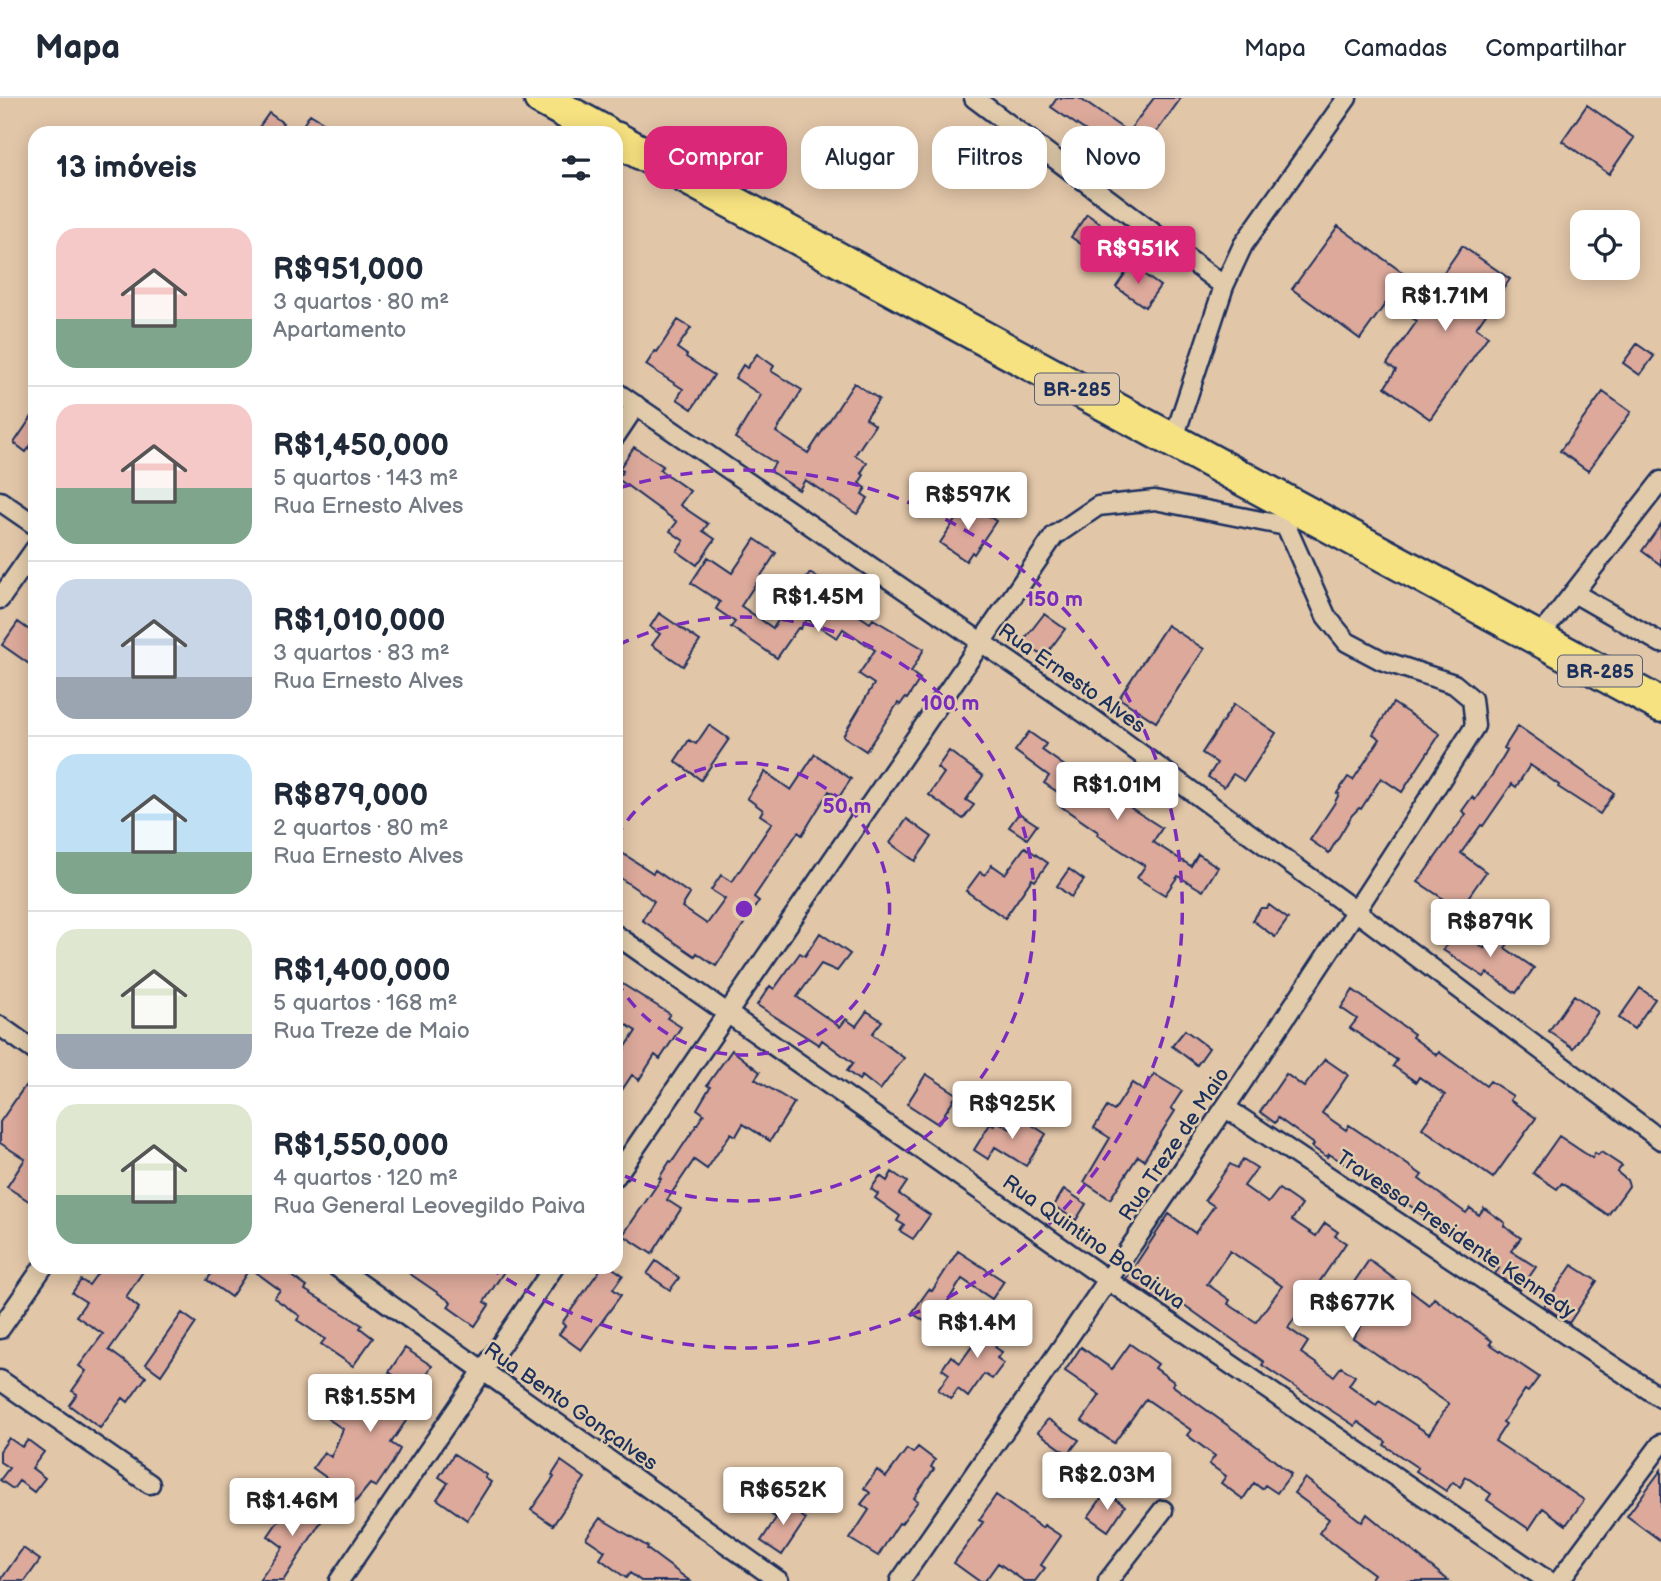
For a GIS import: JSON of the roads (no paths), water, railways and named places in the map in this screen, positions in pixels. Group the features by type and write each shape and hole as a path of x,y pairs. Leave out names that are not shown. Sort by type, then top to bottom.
{"highway":[{"path":"541,98 592,126"},
{"name":"BR-285","path":"623,143 1173,441 1291,517 1539,637 1661,705"}],"street":[{"path":"974,98 1224,286"},
{"path":"1173,441 1224,286 1243,244 1346,98"},
{"name":"Rua Ernesto Alves","path":"623,397 1086,714 1357,912 1661,1140"},
{"path":"623,424 636,405"},
{"path":"1539,637 1661,481"},
{"path":"623,1166 1055,536 1098,506 1155,500 1291,517"},
{"path":"0,501 28,520"},
{"name":"Rua Treze de Maio","path":"900,1581 1226,1108 1357,912 1475,726 1472,699 1454,684 1381,660 1348,642 1326,616 1291,517"},
{"path":"0,599 28,559"},
{"path":"1574,593 1661,643"},
{"name":"Rua Quintino Bocaiuva","path":"623,940 1109,1281 1548,1581"},
{"path":"0,1026 28,1046"},
{"name":"Travessa Presidente Kennedy","path":"1226,1108 1661,1398"},
{"path":"0,1329 38,1274"},
{"name":"Rua Bento Gonçalves","path":"347,1274 779,1581"},
{"path":"340,1581 549,1274"},
{"path":"0,1380 150,1484"},
{"path":"1559,1581 1661,1444"},
{"path":"1108,1581 1163,1510"}]}
